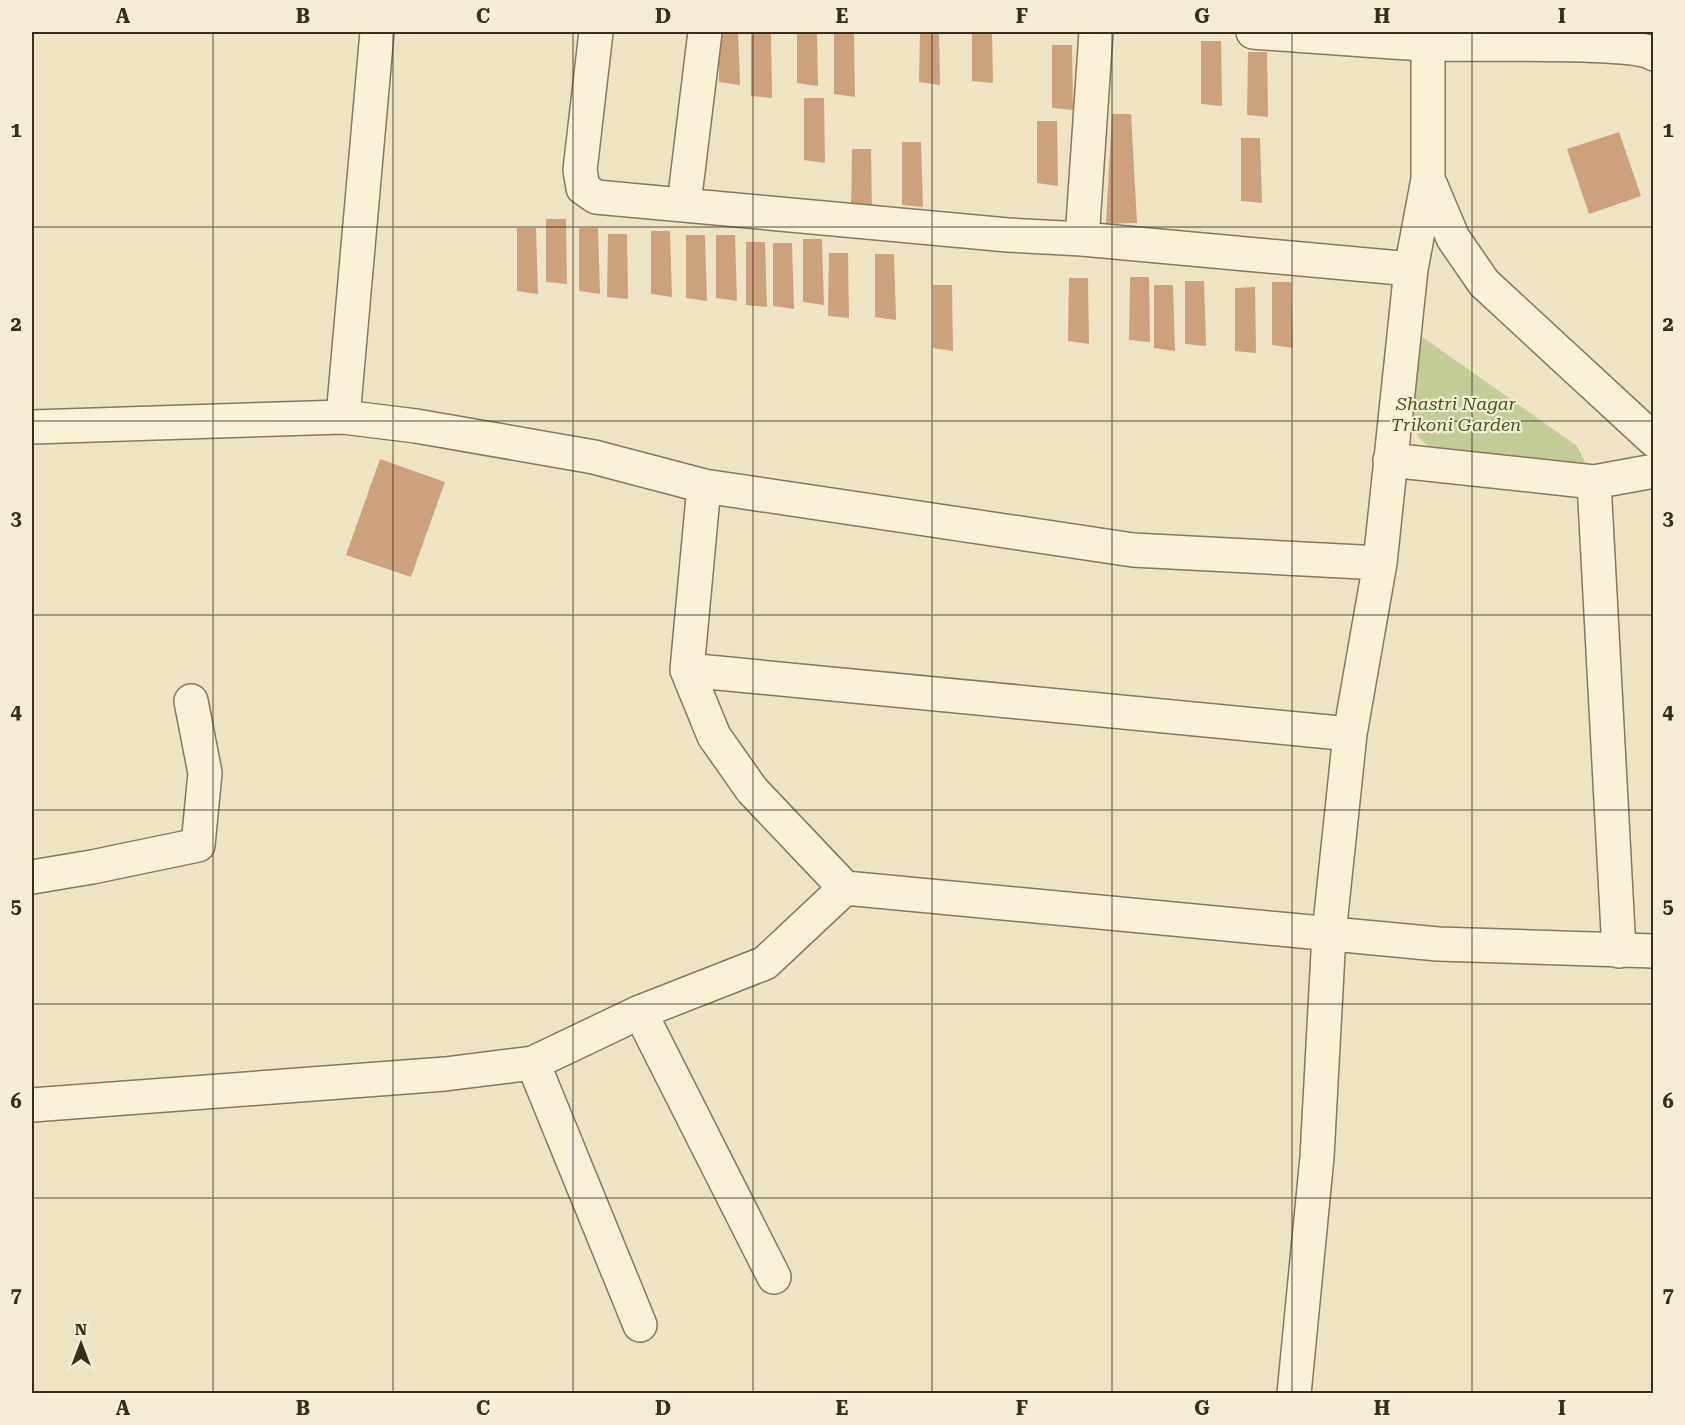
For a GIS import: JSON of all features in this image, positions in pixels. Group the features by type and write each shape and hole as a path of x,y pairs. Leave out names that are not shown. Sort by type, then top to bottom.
{"street":[{"path":"343,417 377,32"},
{"path":"596,32 580,170 583,188 596,197 1008,235 1082,239 1411,268"},
{"path":"684,204 705,32"},
{"path":"1082,239 1096,32"},
{"path":"1253,32 1614,47 1646,49 1653,54"},
{"path":"1294,1394 1317,1157 1329,934 1350,734 1380,563 1411,268 1428,179 1428,38"},
{"path":"1428,179 1453,238 1484,283 1653,440"},
{"path":"32,428 343,417 416,426 594,457 704,486 1133,550 1380,563"},
{"path":"1390,460 1594,482 1653,471"},
{"path":"1594,482 1619,951"},
{"path":"704,486 687,670 714,736 752,790 845,888 1438,944 1653,951"},
{"path":"687,670 1350,734"},
{"path":"32,877 92,867 198,844 205,773 191,701"},
{"path":"32,1105 445,1074 533,1063 640,1012 765,963 845,888"},
{"path":"640,1012 774,1277"},
{"path":"533,1063 640,1325"}],"green space":[{"name":"Shastri Nagar Trikoni Garden","path":"1421,336 1577,446 1585,462 1567,467 1439,453 1429,446 1415,431 1412,414 1414,341"}],"building":[{"path":"719,32 738,32 740,85 719,82"},
{"path":"797,32 817,32 818,86 797,83"},
{"path":"834,32 854,32 855,97 834,94"},
{"path":"920,32 939,32 940,85 919,82"},
{"path":"972,32 992,32 993,83 972,81"},
{"path":"751,33 771,33 772,98 751,96"},
{"path":"1201,41 1221,41 1222,106 1201,104"},
{"path":"1052,45 1072,45 1073,110 1052,108"},
{"path":"1248,52 1267,52 1268,117 1247,115"},
{"path":"804,98 824,98 825,163 804,160"},
{"path":"1112,114 1131,114 1137,223 1106,224"},
{"path":"1037,121 1057,121 1058,186 1037,183"},
{"path":"1619,132 1641,196 1589,214 1567,149"},
{"path":"1241,138 1260,138 1262,203 1241,201"},
{"path":"902,142 921,142 923,207 902,205"},
{"path":"852,149 871,149 872,214 851,212"},
{"path":"546,219 566,219 567,284 546,282"},
{"path":"517,228 536,228 538,294 517,291"},
{"path":"579,228 598,228 600,294 579,291"},
{"path":"651,231 670,231 672,297 651,294"},
{"path":"608,234 627,234 628,299 607,297"},
{"path":"686,235 705,235 707,301 686,298"},
{"path":"716,235 735,235 737,301 716,298"},
{"path":"803,239 822,239 824,305 803,302"},
{"path":"746,242 765,242 767,307 746,305"},
{"path":"773,243 792,243 794,309 773,306"},
{"path":"829,253 848,253 849,318 828,316"},
{"path":"875,254 894,254 896,320 875,317"},
{"path":"1130,277 1149,277 1150,342 1129,340"},
{"path":"1069,278 1088,278 1089,344 1068,341"},
{"path":"1185,281 1204,281 1206,346 1185,344"},
{"path":"1272,282 1291,282 1293,348 1272,345"},
{"path":"933,285 952,285 953,351 933,348"},
{"path":"1154,285 1173,285 1175,351 1154,348"},
{"path":"1255,287 1256,353 1235,351 1235,288"},
{"path":"380,459 445,482 411,577 346,555"}]}
